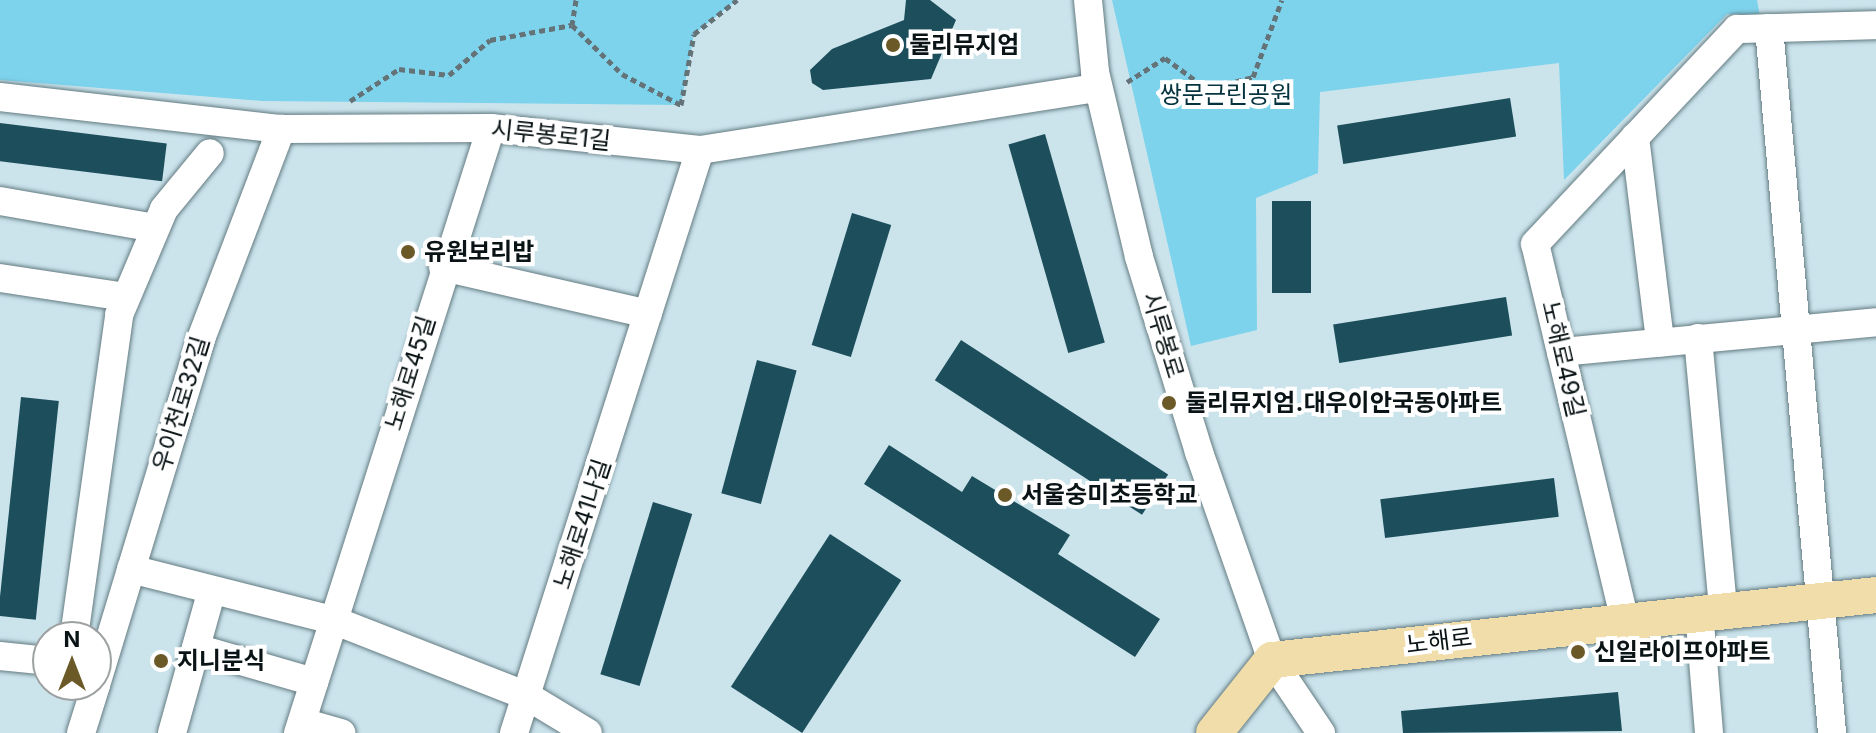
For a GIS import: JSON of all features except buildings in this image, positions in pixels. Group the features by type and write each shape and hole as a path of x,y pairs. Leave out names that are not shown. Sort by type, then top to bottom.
{"main road":[{"name":"노해로","path":"1272,660 1624,617 1876,595"},
{"path":"1214,733 1272,660"}],"street":[{"name":"시루봉로","path":"1088,0 1098,88 1199,452 1272,660 1321,733"},
{"name":"노해로49길","path":"1624,617 1535,244 1737,29 1876,25"},
{"path":"1769,28 1825,599 1832,733"},
{"name":"시루봉로1길","path":"0,97 281,129 491,128 700,150 1098,88"},
{"name":"노해로45길","path":"300,727 443,267 491,128"},
{"name":"우이천로32길","path":"112,629 201,339 281,129"},
{"path":"1635,137 1660,342"},
{"name":"노해로41나길","path":"514,733 700,150"},
{"path":"76,621 108,370 125,297 154,228 210,153"},
{"path":"0,201 154,228"},
{"path":"443,267 648,314"},
{"path":"0,278 125,297"},
{"path":"1561,352 1876,322"},
{"path":"1698,338 1711,610 1709,733"},
{"path":"131,569 333,620 527,696 588,733"},
{"path":"172,733 212,590"},
{"path":"196,648 314,682"},
{"path":"0,656 32,659"},
{"name":"우이천로32길","path":"81,733 90,701"},
{"path":"300,727 341,733"}],"path":[{"path":"572,25 576,0"},
{"path":"572,25 622,74 681,105 694,34 737,0"},
{"path":"1127,82 1165,58 1207,89 1253,77 1282,0"},
{"path":"335,107 375,91 399,69 449,75 490,40 572,25"}],"green space":[{"path":"0,0 737,0 694,34 681,105 262,101 0,80"},
{"name":"쌍문근린공원","path":"1112,0 1757,0 1760,16 1727,14 1564,180 1559,63 1320,92 1318,173 1256,198 1257,330 1191,346"}],"place":[{"name":"둘리뮤지엄","path":"893,45"},
{"name":"유원보리밥","path":"408,252"},
{"name":"둘리뮤지엄.대우이안국동아파트","path":"1169,403"},
{"name":"서울숭미초등학교","path":"1005,495"},
{"name":"신일라이프아파트","path":"1578,652"},
{"name":"지니분식","path":"161,661"}]}
